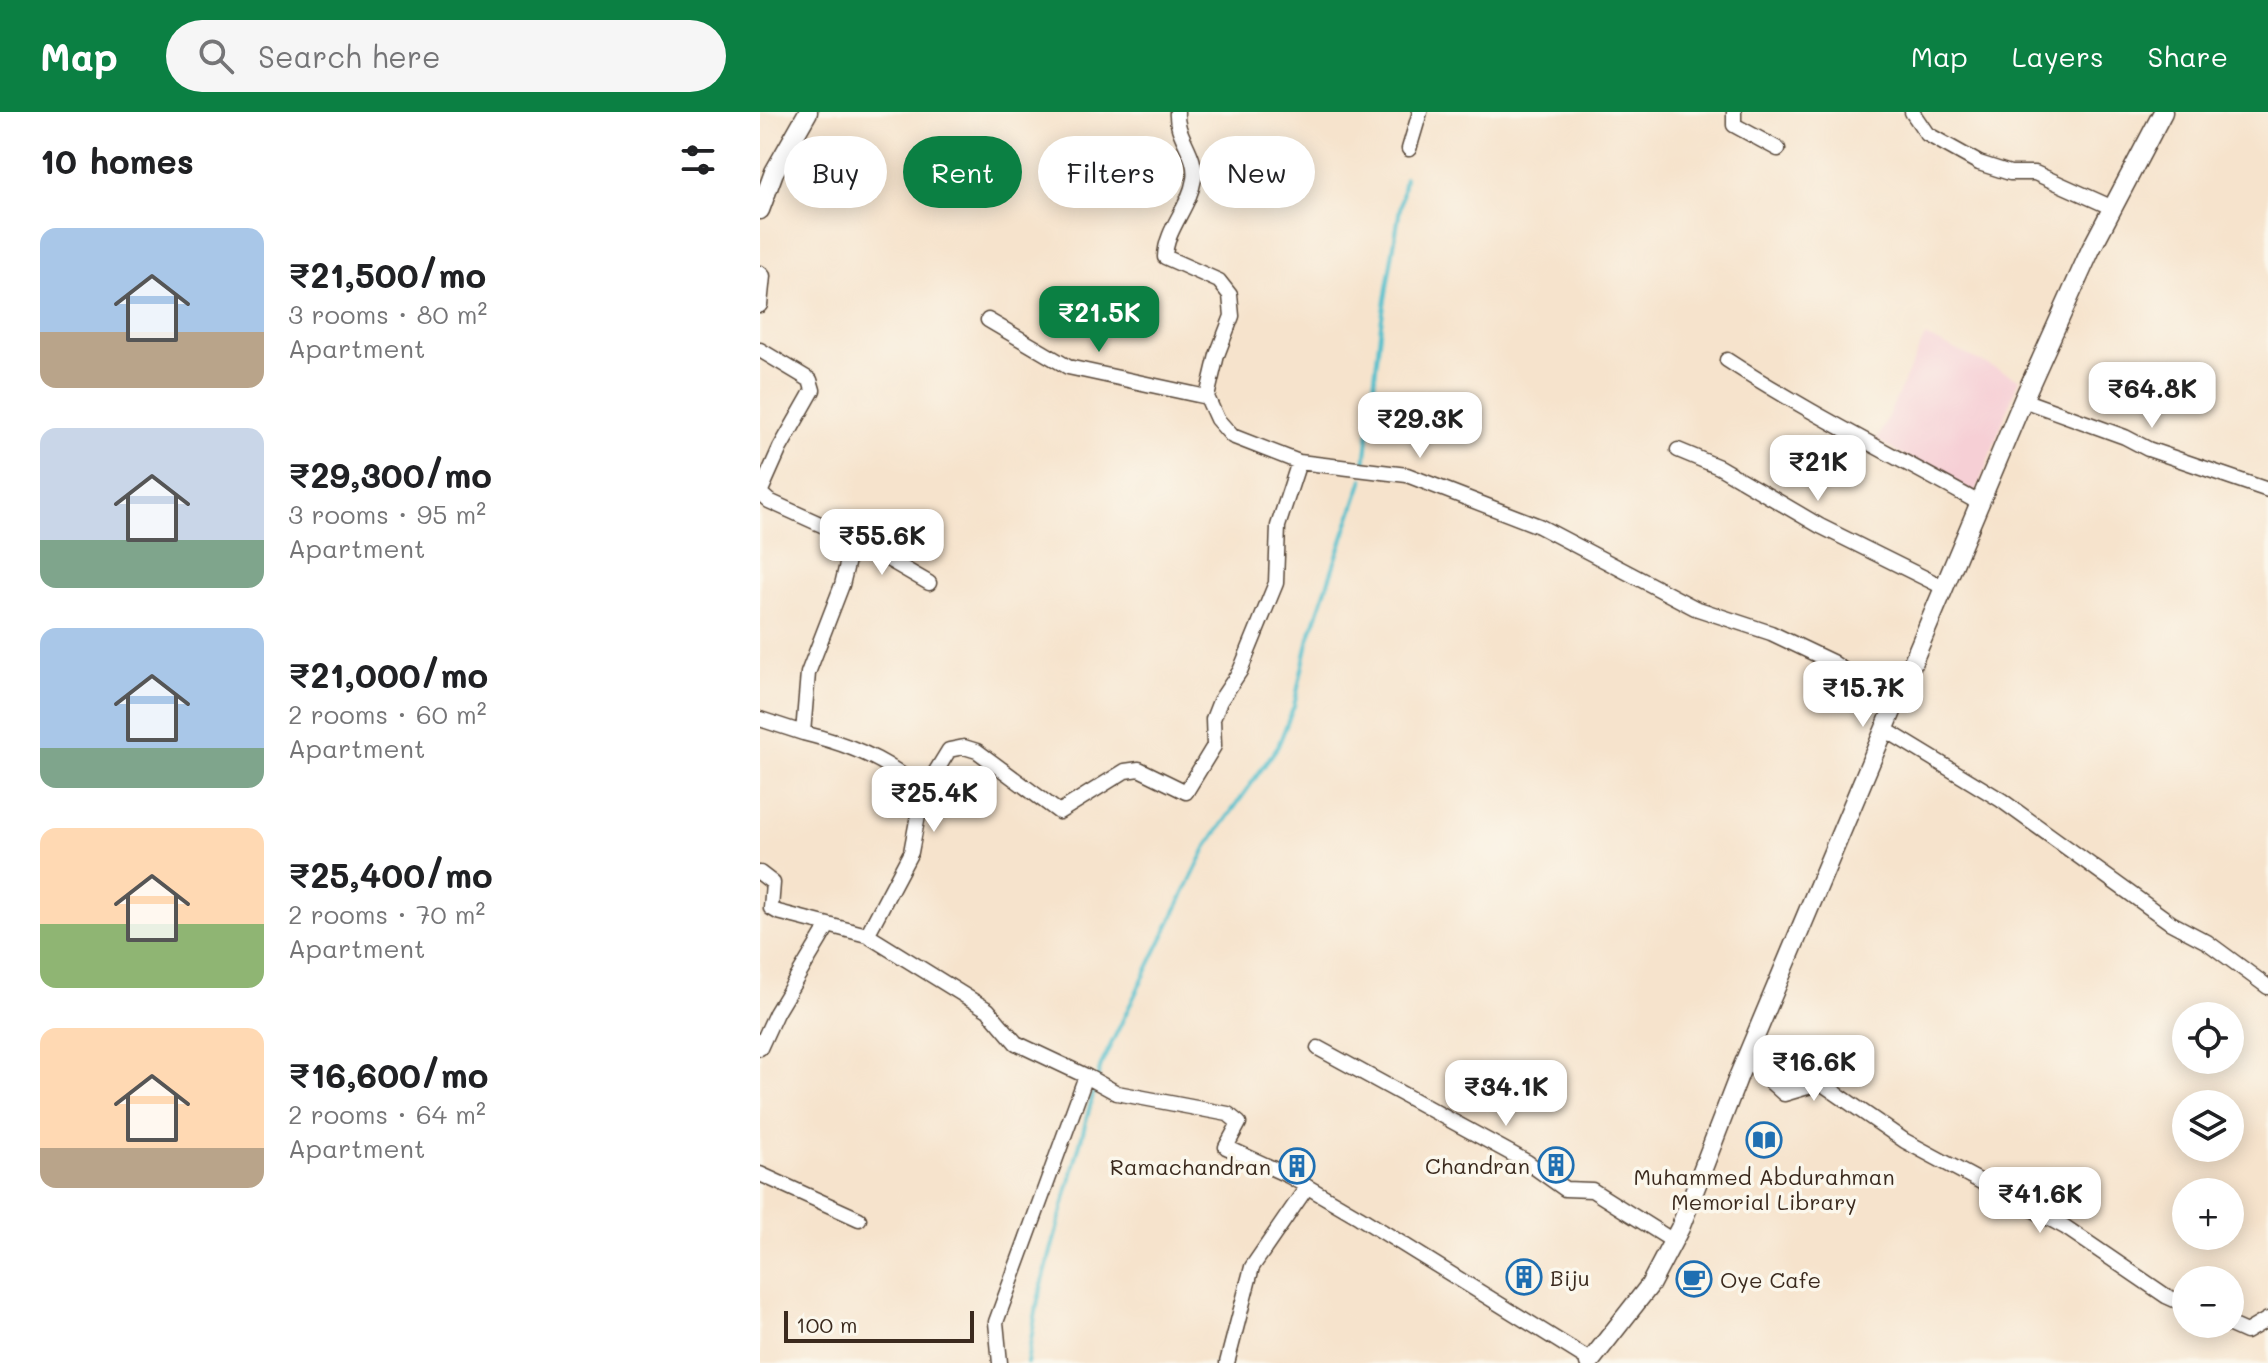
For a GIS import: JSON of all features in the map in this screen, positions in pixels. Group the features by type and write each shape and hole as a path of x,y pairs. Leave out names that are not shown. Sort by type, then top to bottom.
{"main road":[{"path":"760,210 774,172 808,112"},
{"path":"1590,1362 1650,1285 1673,1241 2023,400 2113,208 2163,112"}],"street":[{"path":"1177,112 1178,130 1191,153 1195,176 1187,205 1166,239 1165,257 1219,281 1230,295 1232,316 1217,355 1207,397 1217,419 1232,436 1299,462 1407,475 1539,526 1695,608 1771,633 1832,662 1895,706"},
{"path":"1409,149 1420,112"},
{"path":"1734,112 1734,125 1778,149"},
{"path":"1912,112 1927,134 1979,163 2010,173 2035,173 2113,208"},
{"path":"760,273 763,276 760,305"},
{"path":"988,320 1068,367 1207,397"},
{"path":"760,350 810,380 813,390 780,448 760,493 769,501 853,539 929,583"},
{"path":"1727,360 1784,397 1845,427 1981,504"},
{"path":"2023,400 2125,437 2148,449 2268,490"},
{"path":"1678,450 1719,467 1820,526 1945,588"},
{"path":"867,935 911,852 922,794 949,750 964,747 977,751 1059,812 1125,771 1139,769 1186,792 1214,746 1213,719 1220,701 1240,671 1276,583 1278,526 1299,462"},
{"path":"803,733 808,673 842,585 853,539"},
{"path":"760,719 866,754 913,784 922,794"},
{"path":"1886,730 2012,807 2171,923 2238,962 2268,987"},
{"path":"760,873 773,883 771,908 867,935 988,1010 1016,1043 1117,1093 1228,1114 1239,1123 1226,1147 1307,1187 1590,1362"},
{"path":"760,1048 776,1013 828,926"},
{"path":"1318,1048 1527,1162 1565,1189 1592,1190 1673,1241"},
{"path":"1746,1060 1784,1094 1821,1083 1905,1141 2065,1227 2172,1299"},
{"path":"1000,1363 996,1322 1092,1080"},
{"path":"760,1174 859,1219"},
{"path":"1227,1363 1252,1267 1307,1187"},
{"path":"2244,1331 2268,1319"}],"shaded area":[{"path":"1925,336 2019,379 1975,495 1877,440"}],"waterway":[{"path":"1365,465 1381,324 1405,178"},
{"path":"1027,1363 1038,1300 1101,1065 1207,846 1278,746 1294,706 1308,642 1363,479"}],"place":[{"name":"Muhammed Abdurahman Memorial Library","path":"1764,1140"},
{"name":"Chandran","path":"1556,1165"},
{"name":"Ramachandran","path":"1297,1166"},
{"name":"Biju","path":"1524,1277"},
{"name":"Oye Cafe","path":"1694,1279"}]}
